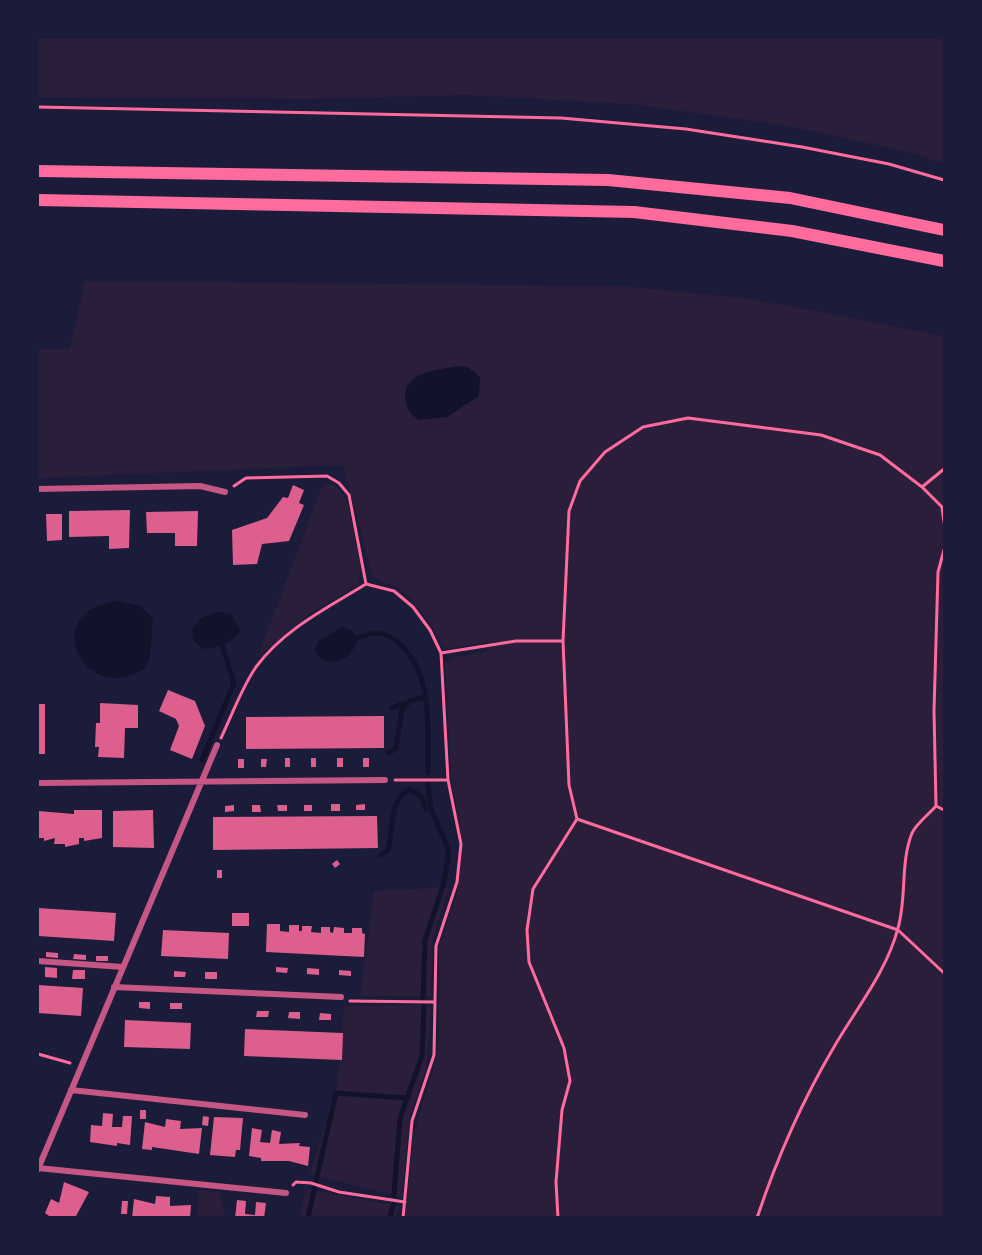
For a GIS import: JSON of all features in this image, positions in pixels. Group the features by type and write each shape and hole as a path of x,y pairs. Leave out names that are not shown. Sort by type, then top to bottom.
{"main road":[{"path":"38,171 608,180 790,198 945,230"},
{"path":"38,200 634,212 792,231 945,261"}],"street":[{"path":"38,489 200,486 225,492"},
{"path":"218,745 38,1168 286,1193"},
{"path":"38,783 385,780"},
{"path":"38,961 123,967"},
{"path":"114,987 341,997"},
{"path":"71,1090 305,1114"}],"path":[{"path":"38,108 561,118 686,129 802,147 889,164 945,180"},
{"path":"558,1218 556,1182 562,1110 570,1081 564,1048 529,962 527,930 533,889 577,819 569,785 564,641 569,512 580,481 605,452 643,428 688,418 821,435 880,455 922,487 942,507 945,522"},
{"path":"922,487 945,469"},
{"path":"225,492 246,478 327,476 339,483 349,495 366,584"},
{"path":"757,1218 778,1154 833,1048 872,988 898,930 905,897 905,865 913,831 936,806 934,711 938,584 945,550"},
{"path":"218,745 255,668 280,641 312,616 366,584 394,591 413,607 430,630 441,653 447,780 461,844 457,882 436,946 434,1055 412,1121 403,1218"},
{"path":"441,653 516,641 564,641"},
{"path":"385,780 447,780"},
{"path":"936,806 945,810"},
{"path":"577,819 898,930 945,973"},
{"path":"341,997 353,1003 435,1002"},
{"path":"38,1054 81,1066"},
{"path":"286,1193 296,1182 311,1183 339,1192 405,1202"}],"shaded area":[{"path":"38,38 944,38 944,164 912,153 789,126 630,104 466,95 308,99 38,97"},
{"path":"85,281 620,286 752,299 944,336 944,1217 405,1217 413,1135 434,1067 439,1040 439,946 456,897 463,847 451,775 445,663 454,657 489,652 489,642 445,649 426,618 408,596 372,575 343,465 38,478 38,349 70,349"},
{"path":"458,366 468,367 480,377 479,396 447,417 419,420 416,418 405,401 406,388 424,373"},
{"path":"323,484 335,485 347,500 361,569 357,586 312,612 257,658"},
{"path":"118,601 140,606 153,618 151,649 147,665 142,670 113,678 97,673 84,663 76,649 75,634 80,619 94,608"},
{"path":"217,612 231,614 240,629 234,638 225,644 203,649 193,640 192,629 201,618"},
{"path":"343,627 353,631 357,641 354,648 344,659 338,661 331,662 319,656 314,649 319,641"},
{"path":"449,887 432,941 431,996 360,996 374,891"},
{"path":"427,1005 431,1010 426,1070 410,1117 402,1197 310,1174 337,1086 344,1006"},
{"path":"306,1189 399,1206 396,1217 300,1217"},
{"path":"199,1190 219,1192 225,1217 197,1217"}],"building":[{"path":"293,485 304,490 299,503 304,505 289,541 262,544 257,564 233,565 232,530 267,518 283,497 288,498"},
{"path":"130,510 129,548 109,549 109,536 69,537 69,511"},
{"path":"198,511 197,546 175,546 175,533 147,533 146,512"},
{"path":"46,514 62,514 62,540 47,541"},
{"path":"168,690 195,701 205,726 192,759 170,750 179,726 176,719 159,711"},
{"path":"100,703 138,705 138,728 125,728 124,758 98,757 99,747 95,747 96,723 100,723"},
{"path":"38,704 45,704 45,754 38,754"},
{"path":"384,716 384,748 246,749 246,717"},
{"path":"285,758 290,758 290,767 285,767"},
{"path":"311,758 316,758 316,767 311,767"},
{"path":"337,758 343,758 343,767 337,767"},
{"path":"363,758 369,758 369,767 363,767"},
{"path":"238,759 244,759 244,768 238,768"},
{"path":"261,759 267,759 266,767 261,767"},
{"path":"331,804 340,804 340,811 331,811"},
{"path":"365,804 365,810 356,810 356,805"},
{"path":"234,805 234,811 225,812 225,806"},
{"path":"252,805 260,805 261,812 252,812"},
{"path":"277,805 287,805 287,811 278,811"},
{"path":"304,805 312,805 312,811 304,811"},
{"path":"74,810 102,810 102,838 84,841 84,838 79,838 79,844 65,847 65,844 54,844 55,838 44,841 44,838 38,838 38,811 74,814"},
{"path":"153,810 154,848 113,847 113,811"},
{"path":"377,816 378,848 213,850 213,817"},
{"path":"337,860 340,864 335,868 332,864"},
{"path":"217,870 222,870 222,878 217,878"},
{"path":"38,908 116,913 114,941 38,936"},
{"path":"232,913 249,913 249,926 232,926"},
{"path":"267,924 280,924 280,931 289,932 289,925 299,925 299,931 302,931 302,926 312,926 311,932 321,933 321,927 330,927 330,932 333,933 334,927 344,928 344,933 352,933 352,928 362,928 362,933 365,934 364,957 266,952"},
{"path":"163,930 229,933 228,959 161,956"},
{"path":"46,952 58,953 58,958 46,957"},
{"path":"74,954 86,955 86,960 73,959"},
{"path":"96,956 108,956 108,961 96,961"},
{"path":"45,967 57,968 57,978 45,977"},
{"path":"276,967 288,968 287,973 276,972"},
{"path":"307,968 319,969 319,975 307,974"},
{"path":"73,970 85,970 85,979 72,979"},
{"path":"339,970 351,971 351,976 339,975"},
{"path":"174,971 186,972 185,977 174,977"},
{"path":"205,972 217,972 217,979 205,979"},
{"path":"38,985 83,988 81,1016 38,1013"},
{"path":"139,1002 150,1002 150,1009 139,1008"},
{"path":"170,1003 182,1003 182,1009 170,1009"},
{"path":"257,1011 269,1011 268,1017 256,1017"},
{"path":"289,1012 300,1012 300,1019 288,1018"},
{"path":"320,1013 331,1014 331,1020 319,1020"},
{"path":"125,1020 191,1023 190,1049 124,1047"},
{"path":"245,1029 343,1033 342,1060 244,1056"},
{"path":"140,1110 146,1110 146,1119 140,1119"},
{"path":"103,1113 113,1114 112,1127 122,1127 123,1116 132,1116 130,1145 117,1143 117,1146 90,1142 91,1125 102,1126"},
{"path":"203,1116 209,1117 208,1126 202,1125"},
{"path":"214,1117 243,1118 240,1150 236,1150 235,1157 210,1155"},
{"path":"166,1119 181,1121 180,1129 202,1128 199,1154 152,1147 152,1150 142,1149 145,1122 165,1127"},
{"path":"252,1128 262,1130 260,1142 270,1143 272,1130 281,1132 279,1144 300,1143 299,1146 310,1147 308,1166 289,1161 261,1161 261,1158 249,1156"},
{"path":"64,1182 89,1192 75,1218 52,1218 45,1213 51,1199 59,1203"},
{"path":"156,1196 170,1197 170,1206 191,1205 190,1218 132,1218 134,1199 155,1204"},
{"path":"237,1200 246,1201 245,1214 255,1215 256,1202 266,1203 264,1218 235,1218"},
{"path":"122,1201 128,1201 127,1214 121,1214"}],"waterway":[{"path":"356,638 374,633 389,636 409,653 423,684 426,702 428,773"},
{"path":"202,760 234,683 222,645"},
{"path":"389,753 396,748 402,709 410,701 426,696"},
{"path":"392,708 405,703"},
{"path":"423,997 425,940 443,886 448,858 448,848 431,809 428,784"},
{"path":"381,855 388,850 395,808 403,794 410,789 421,796 426,809 431,809"},
{"path":"394,1195 400,1118 422,1056 424,1007"},
{"path":"316,1181 336,1093 407,1098"},
{"path":"308,1218 315,1186"},
{"path":"390,1218 393,1205"}]}
